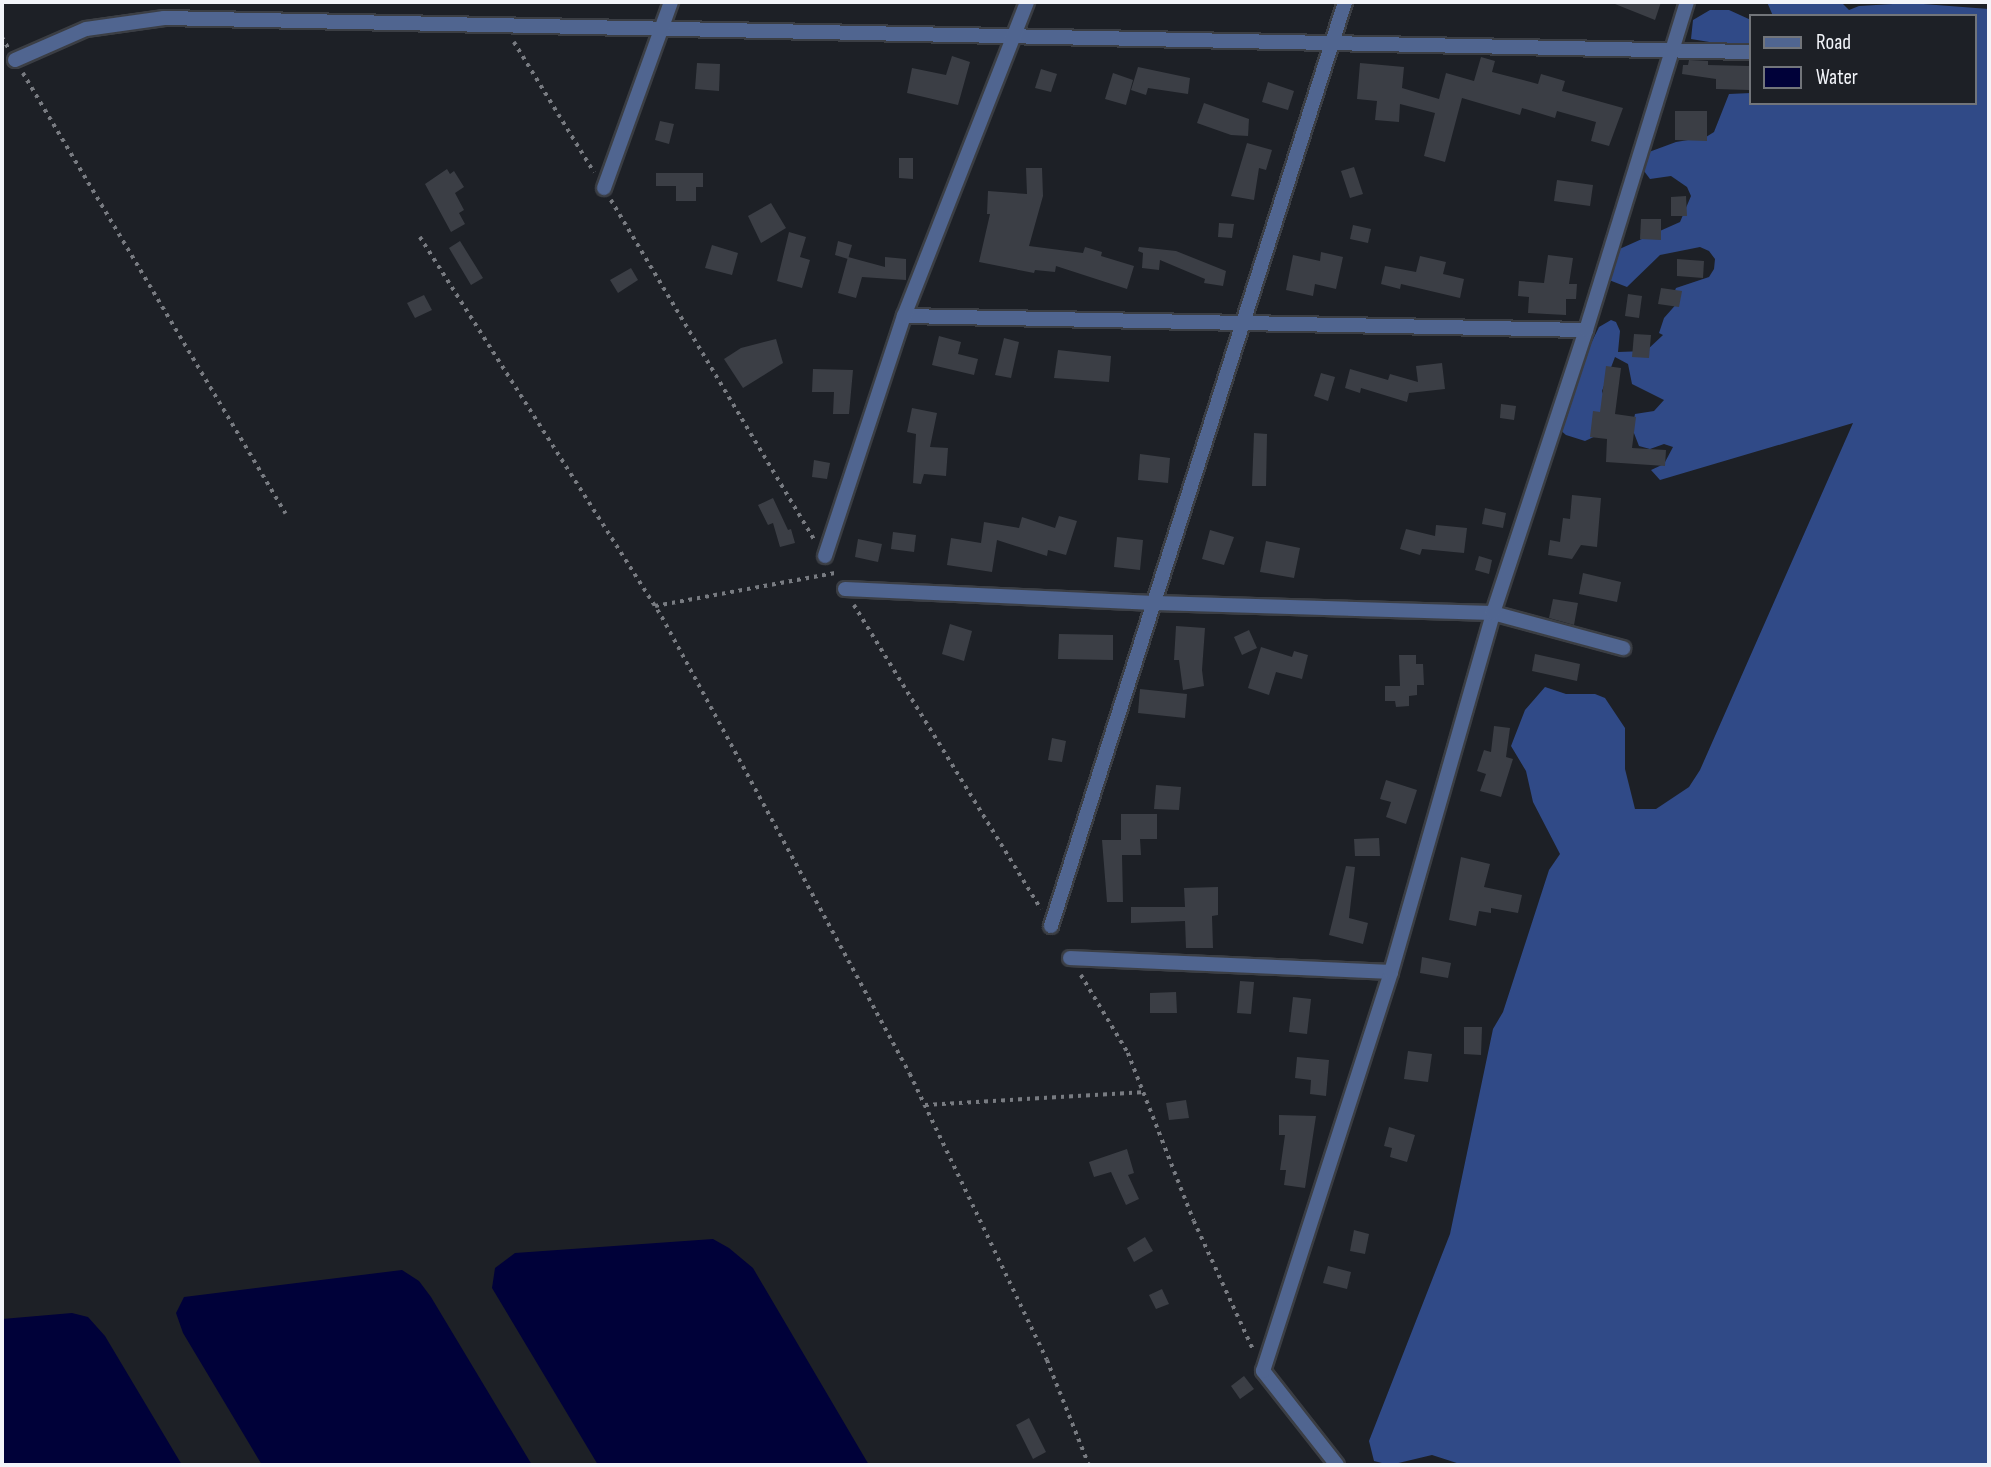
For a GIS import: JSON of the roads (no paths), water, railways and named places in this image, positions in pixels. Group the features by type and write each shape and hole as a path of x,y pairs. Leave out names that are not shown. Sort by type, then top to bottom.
{"street":[{"path":"604,188 671,2"},
{"path":"825,556 904,316 1027,2"},
{"path":"1051,926 1345,2"},
{"path":"1336,1465 1263,1371 1391,972 1493,614 1586,330 1687,2"},
{"path":"15,60 86,29 164,18 659,31 1332,41 1750,52"},
{"path":"904,316 1586,330"},
{"path":"845,589 1493,614 1623,648"},
{"path":"1070,958 1391,972"}],"water":[{"path":"713,1239 729,1248 753,1268 869,1465 598,1465 492,1288 495,1268 515,1253"},
{"path":"402,1270 419,1281 431,1297 532,1465 262,1465 183,1333 176,1313 184,1297"},
{"path":"72,1313 88,1317 105,1336 182,1465 2,1465 2,1319"}]}
